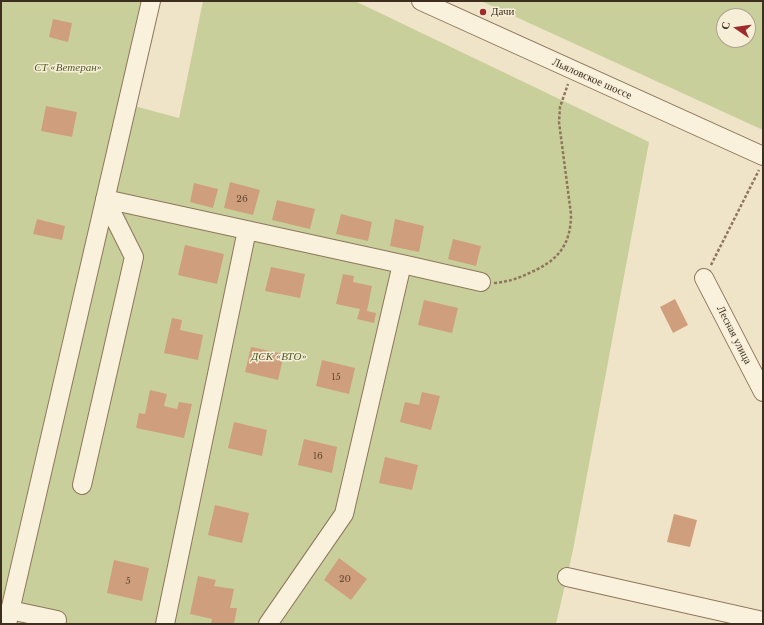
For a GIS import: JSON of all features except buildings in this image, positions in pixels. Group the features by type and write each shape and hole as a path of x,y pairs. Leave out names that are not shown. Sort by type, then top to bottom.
{"street":[{"path":"56,624 57,620 8,617 151,1"},
{"name":"Льяловское шоссе","path":"421,1 572,70 761,163"},
{"path":"105,198 481,282"},
{"path":"82,485 134,257 105,198"},
{"path":"164,624 247,230"},
{"path":"268,624 344,514 402,264"},
{"name":"Лесная улица","path":"704,278 763,392"},
{"path":"567,577 763,622"}],"path":[{"path":"481,282 491,283 507,281 533,272 555,258 565,245 570,230 571,214 559,122 561,103 572,70"},
{"path":"704,278 761,163"}],"green space":[{"path":"1,1 151,1 127,104 179,118 203,1 355,1 649,142 573,550 556,624 1,624"},
{"path":"481,1 763,1 763,130"}],"place":[{"name":"Дачи","path":"483,12"}],"park label":[{"name":"СТ «Ветеран»","path":"68,68"},
{"name":"ДСК «ВТО»","path":"279,357"}]}
